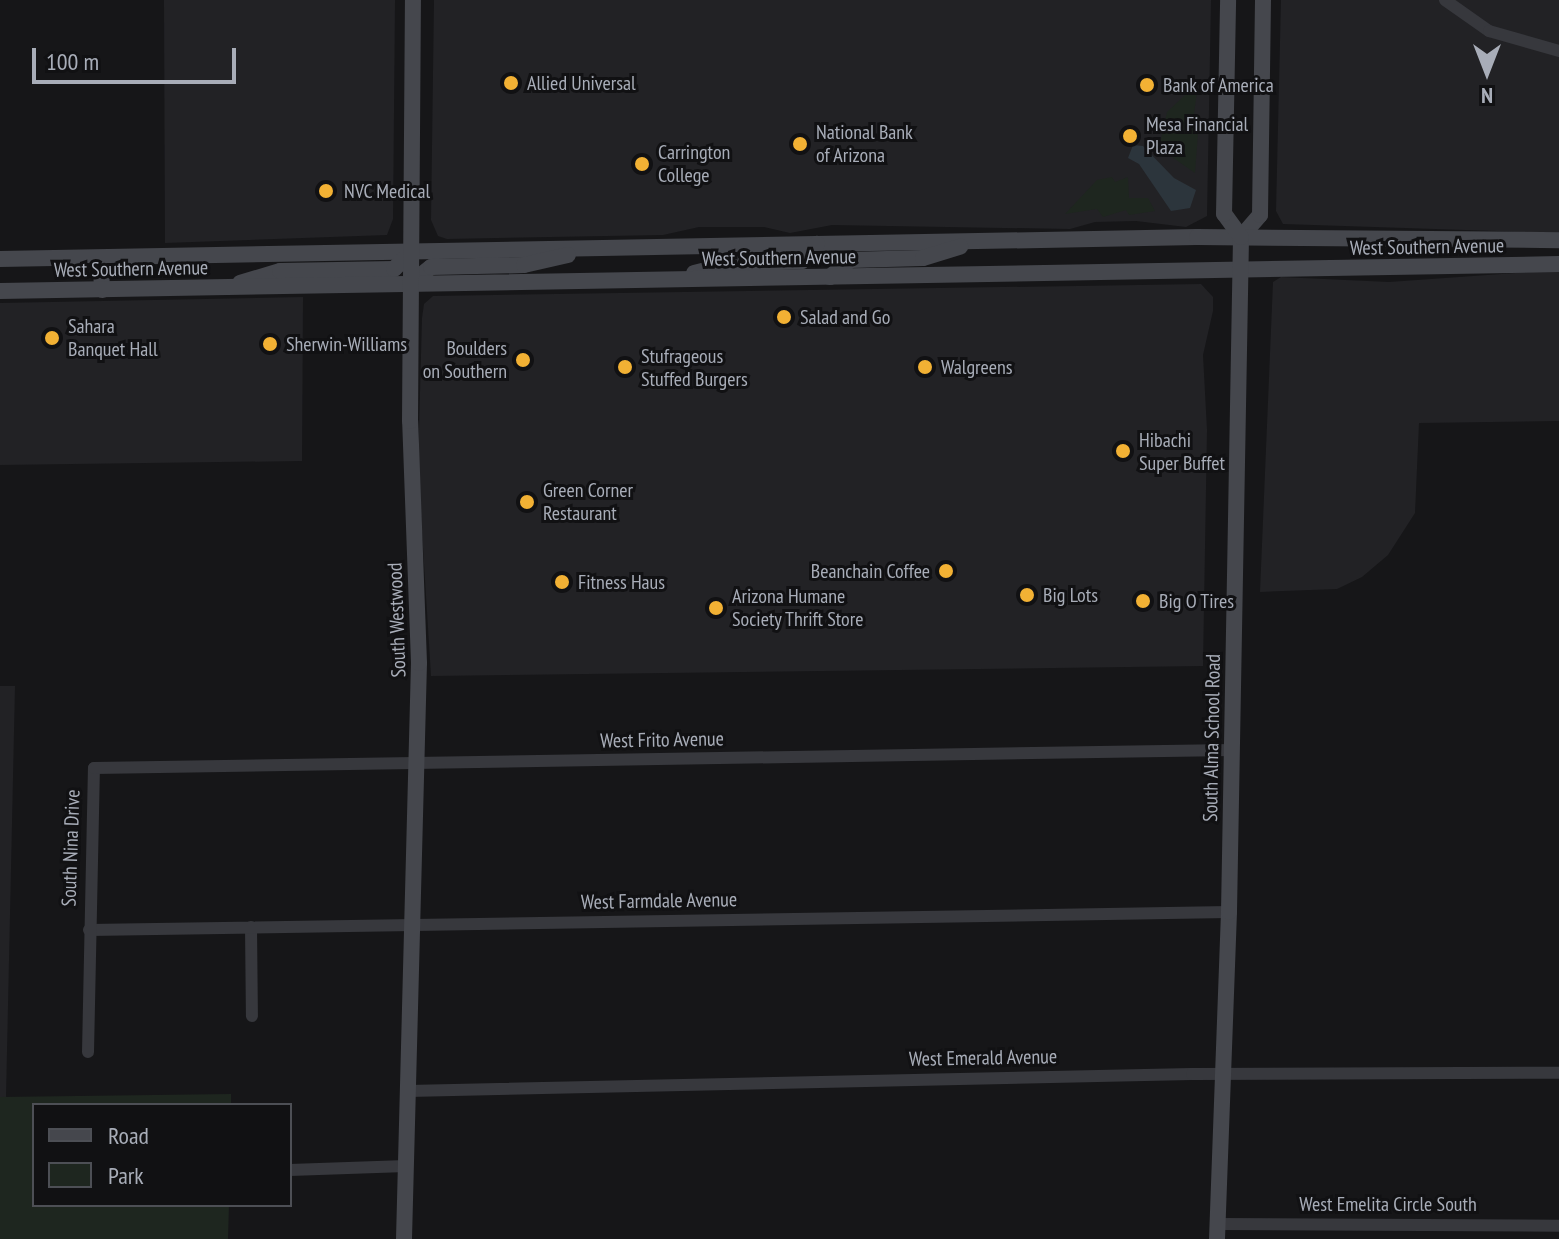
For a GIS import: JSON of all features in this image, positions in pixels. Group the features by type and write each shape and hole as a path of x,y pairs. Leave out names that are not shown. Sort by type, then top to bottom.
{"main road":[{"name":"South Westwood","path":"404,1239 419,605 411,503 413,0"},
{"name":"South Alma School Road","path":"1217,1231 1229,912 1241,237 1224,214 1228,0"},
{"name":"South Alma School Road","path":"1241,237 1260,215 1263,0"},
{"name":"West Southern Avenue","path":"0,259 981,240 1241,237 1559,240"},
{"path":"830,277 850,260 923,258 981,240"},
{"path":"666,280 731,264 802,261 817,244"},
{"path":"410,284 431,267 524,265 578,249"},
{"path":"229,287 280,271 394,269 410,253"},
{"path":"100,258 102,290"},
{"name":"West Southern Avenue","path":"0,291 1559,264"}],"street":[{"path":"1445,0 1489,31 1559,51"},
{"name":"West Frito Avenue","path":"94,768 1231,750"},
{"name":"South Nina Drive","path":"88,1052 94,768"},
{"name":"West Farmdale Avenue","path":"89,930 1229,912"},
{"path":"251,927 252,1016"},
{"name":"West Emerald Avenue","path":"408,1091 1223,1073 1559,1073"},
{"path":"292,1170 406,1166"},
{"name":"West Emelita Circle South","path":"1217,1231 1559,1226"}],"shaded area":[{"path":"164,0 395,0 393,219 387,235 165,243"},
{"path":"434,0 1211,0 1207,216 1186,227 1136,221 1095,222 1070,229 832,225 790,233 764,227 699,227 663,235 447,239 438,236 431,220"},
{"path":"1281,0 1559,0 1559,233 1283,224 1276,211"},
{"path":"1133,145 1143,146 1174,178 1196,190 1190,208 1171,211 1139,164 1128,158"},
{"path":"1559,270 1559,421 1419,423 1415,513 1388,555 1362,577 1337,589 1260,592 1273,282 1281,277 1389,282"},
{"path":"1201,284 1213,297 1203,355 1207,430 1203,666 431,676 418,468 422,318 424,304 433,296"},
{"path":"303,297 302,461 0,465 0,303"},
{"path":"0,686 15,686 6,1097 0,1097"}],"green space":[{"path":"1198,83 1194,114 1199,116 1193,130 1198,133 1195,173 1159,148 1167,112"},
{"path":"1112,177 1115,182 1128,177 1129,198 1148,198 1155,211 1129,215 1126,210 1103,217 1097,209 1065,214 1097,180"},
{"path":"231,1094 231,1103 32,1103 32,1207 229,1207 228,1239 0,1239 0,1097"}],"place":[{"name":"Allied Universal","path":"511,83"},
{"name":"Bank of America","path":"1147,85"},
{"name":"Mesa Financial Plaza","path":"1130,136"},
{"name":"National Bank of Arizona","path":"800,144"},
{"name":"Carrington College","path":"642,164"},
{"name":"NVC Medical","path":"326,191"},
{"name":"Salad and Go","path":"784,317"},
{"name":"Sahara Banquet Hall","path":"52,338"},
{"name":"Sherwin-Williams","path":"270,344"},
{"name":"Boulders on Southern","path":"523,360"},
{"name":"Stufrageous Stuffed Burgers","path":"625,367"},
{"name":"Walgreens","path":"925,367"},
{"name":"Hibachi Super Buffet","path":"1123,451"},
{"name":"Green Corner Restaurant","path":"527,502"},
{"name":"Beanchain Coffee","path":"946,571"},
{"name":"Fitness Haus","path":"562,582"},
{"name":"Big Lots","path":"1027,595"},
{"name":"Big O Tires","path":"1143,601"},
{"name":"Arizona Humane Society Thrift Store","path":"716,608"}]}
